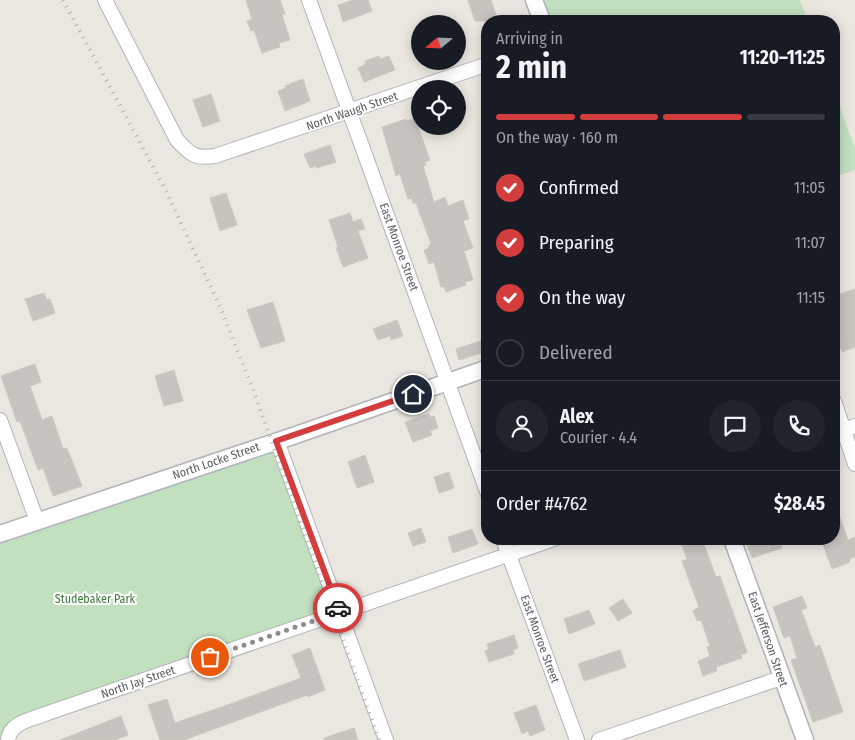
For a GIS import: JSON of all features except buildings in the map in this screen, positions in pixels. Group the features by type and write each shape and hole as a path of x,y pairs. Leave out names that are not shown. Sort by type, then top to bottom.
{"street":[{"name":"North Waugh Street","path":"105,0 177,140 190,154 206,158 349,112 481,66"},
{"name":"East Monroe Street","path":"309,0 481,474"},
{"path":"534,0 540,15"},
{"name":"North Locke Street","path":"0,534 481,370"},
{"path":"0,420 37,521"},
{"path":"844,430 855,464"},
{"path":"276,441 386,740"},
{"name":"East Monroe Street","path":"505,545 577,740"},
{"name":"North Jay Street","path":"8,737 14,726 45,714 536,545"},
{"name":"East Jefferson Street","path":"734,545 805,740"},
{"path":"599,740 781,678"}],"green space":[{"path":"534,0 800,0 806,15 540,15"},
{"path":"840,107 855,148 855,170 840,175"},
{"name":"Studebaker Park","path":"277,441 333,614 45,714 8,740 0,740 0,534"}],"railway":[{"path":"63,0 164,187 218,302 254,392 379,740"}],"way so far":[{"path":"210,657 339,612 338,608"}],"route":[{"path":"338,608 276,441 413,394"}]}
